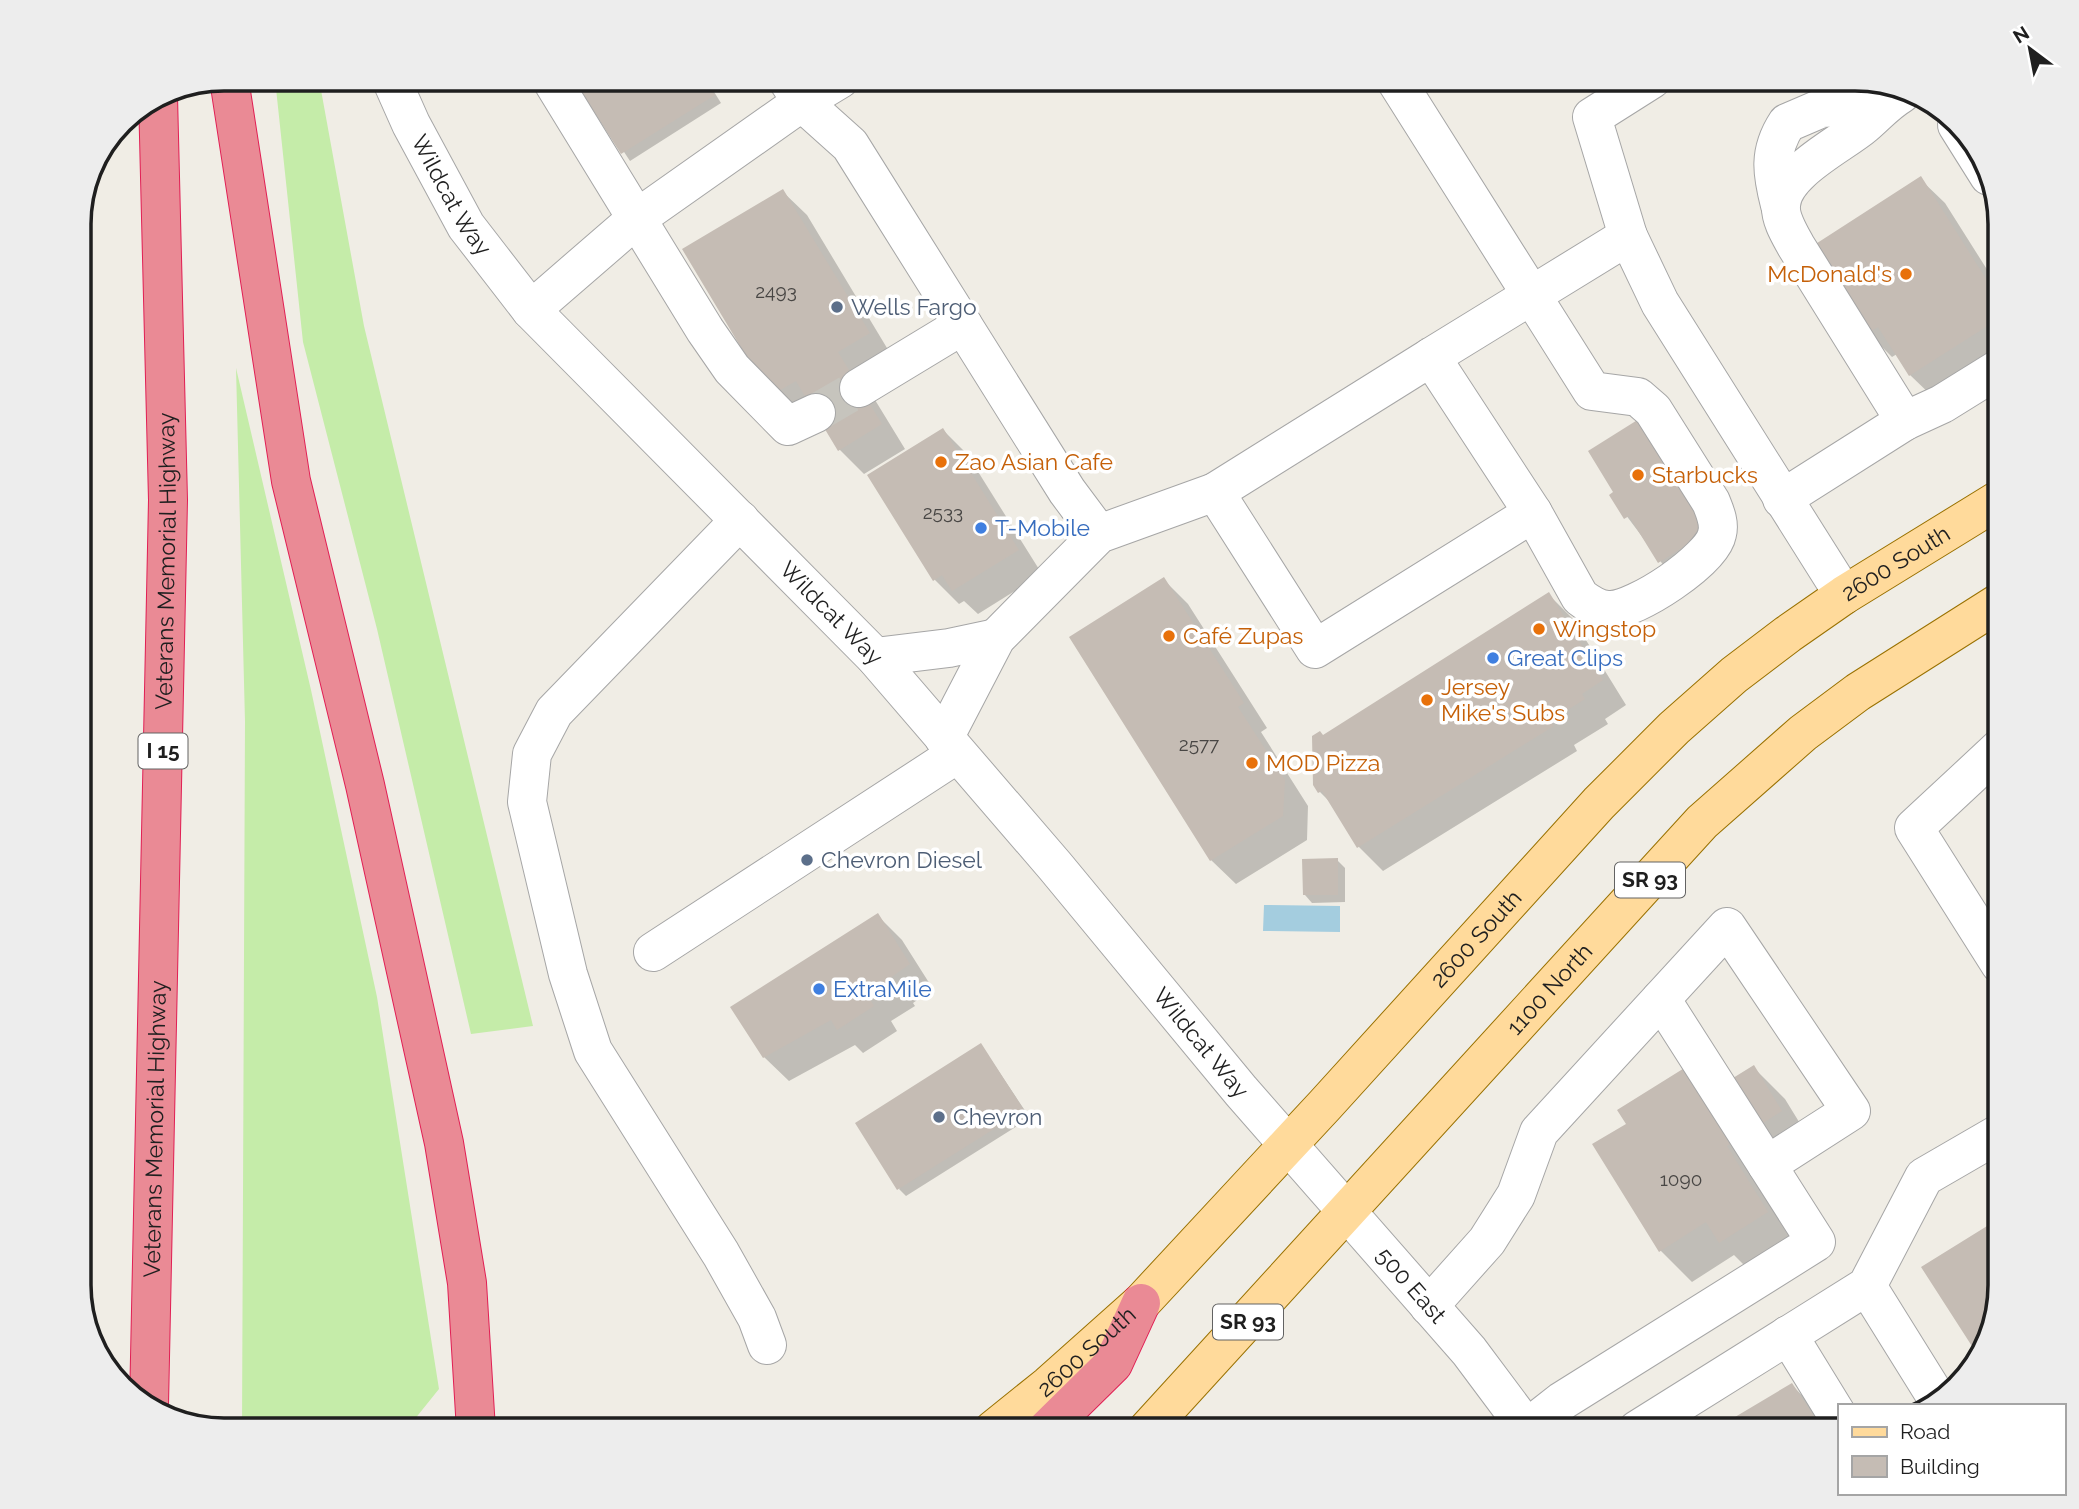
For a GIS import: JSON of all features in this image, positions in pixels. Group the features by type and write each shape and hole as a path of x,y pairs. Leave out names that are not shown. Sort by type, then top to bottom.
{"highway":[{"path":"231,91 291,481 365,785 444,1143 467,1283 475,1418"},
{"name":"Veterans Memorial Highway","path":"149,1395 168,500 158,108"},
{"path":"1057,1418 1113,1364 1140,1303"}],"main road":[{"name":"2600 South","path":"1008,1418 1140,1303 1599,803 1674,728 1734,675 1844,595 1988,506"},
{"name":"1100 North","path":"1158,1418 1712,813 1803,733 1988,609"}],"street":[{"name":"Wildcat Way","path":"396,91 411,124 467,226 531,310 876,657 1287,1143"},
{"path":"558,91 705,330 732,369 788,426 816,414"},
{"path":"531,310 636,219 795,91 850,145 1067,491 1098,534"},
{"path":"1403,91 1592,391 1638,397 1653,410 1711,502 1717,518 1718,533 1712,547 1700,562 1634,603 1621,609 1606,610 1592,606 1580,597 1533,513 1431,357"},
{"path":"1633,91 1592,117 1628,236 1660,303 1844,595"},
{"path":"1892,99 1822,108 1787,123 1772,155 1772,174 1787,229 1796,246 1905,421"},
{"path":"653,952 951,746 996,638 1098,534 1215,492 1628,236"},
{"path":"859,388 963,325"},
{"path":"1782,499 1905,421 1942,404 1988,375"},
{"path":"1215,492 1315,649 1533,513"},
{"path":"740,520 554,712 532,754 527,802 568,974 593,1051 722,1254 757,1318 767,1345"},
{"path":"876,657 949,648 996,638"},
{"path":"1988,759 1914,828 1988,945"},
{"path":"1429,1306 1487,1241 1516,1195 1539,1132 1727,928 1851,1111 1767,1166"},
{"path":"1541,1418 1562,1401 1816,1242 1661,999"},
{"path":"1656,1418 1867,1286 1924,1177 1988,1140"},
{"name":"500 East","path":"1287,1143 1507,1398 1520,1418"},
{"path":"1867,1286 1933,1393"},
{"path":"1788,1335 1838,1416"}],"green space":[{"path":"276,91 321,91 364,326 533,1026 471,1034 377,629 303,342"},
{"path":"236,368 311,690 377,997 439,1389 416,1418 242,1418 245,721"}],"water":[{"path":"1264,905 1340,906 1340,932 1263,931"}],"building":[{"path":"581,91 712,91 715,95 621,154"},
{"name":"McDonald's","path":"1921,176 1988,282 1988,326 1909,376 1878,327 1866,334 1811,247"},
{"path":"783,189 870,333 838,352 882,424 838,451 796,381 770,396 682,249"},
{"name":"Starbucks","path":"1639,419 1709,531 1658,563 1629,516 1624,519 1609,495 1613,492 1588,451"},
{"path":"943,428 1019,550 952,591 942,575 933,581 867,475"},
{"path":"1164,577 1244,703 1238,707 1285,780 1283,816 1210,861 1069,637"},
{"path":"1549,592 1603,680 1582,694 1585,699 1550,721 1554,726 1357,848 1322,791 1318,793 1313,785 1312,736 1320,731 1323,735"},
{"path":"1338,858 1338,895 1303,895 1302,859"},
{"name":"ExtraMile","path":"878,913 910,964 890,978 892,981 868,996 874,1006 837,1030 831,1020 763,1058 730,1007"},
{"name":"Chevron","path":"981,1043 1024,1110 897,1190 855,1123"},
{"path":"1754,1065 1782,1111 1727,1146 1768,1212 1719,1243 1706,1222 1659,1252 1592,1144 1626,1124 1617,1110 1686,1067 1704,1096"},
{"path":"1988,1225 1987,1303 1981,1328 1972,1347 1921,1267"},
{"path":"1792,1383 1815,1418 1733,1418"}],"tunnel":[{"path":"816,413 859,388"}],"place":[{"name":"McDonald's","path":"1906,274"},
{"name":"Wells Fargo","path":"837,307"},
{"name":"Zao Asian Cafe","path":"941,462"},
{"name":"Starbucks","path":"1638,475"},
{"name":"T-Mobile","path":"981,528"},
{"name":"Wingstop","path":"1539,629"},
{"name":"Café Zupas","path":"1169,636"},
{"name":"Great Clips","path":"1493,658"},
{"name":"Jersey Mike's Subs","path":"1427,700"},
{"name":"MOD Pizza","path":"1252,763"},
{"name":"Chevron Diesel","path":"807,860"},
{"name":"ExtraMile","path":"819,989"},
{"name":"Chevron","path":"939,1117"}]}
